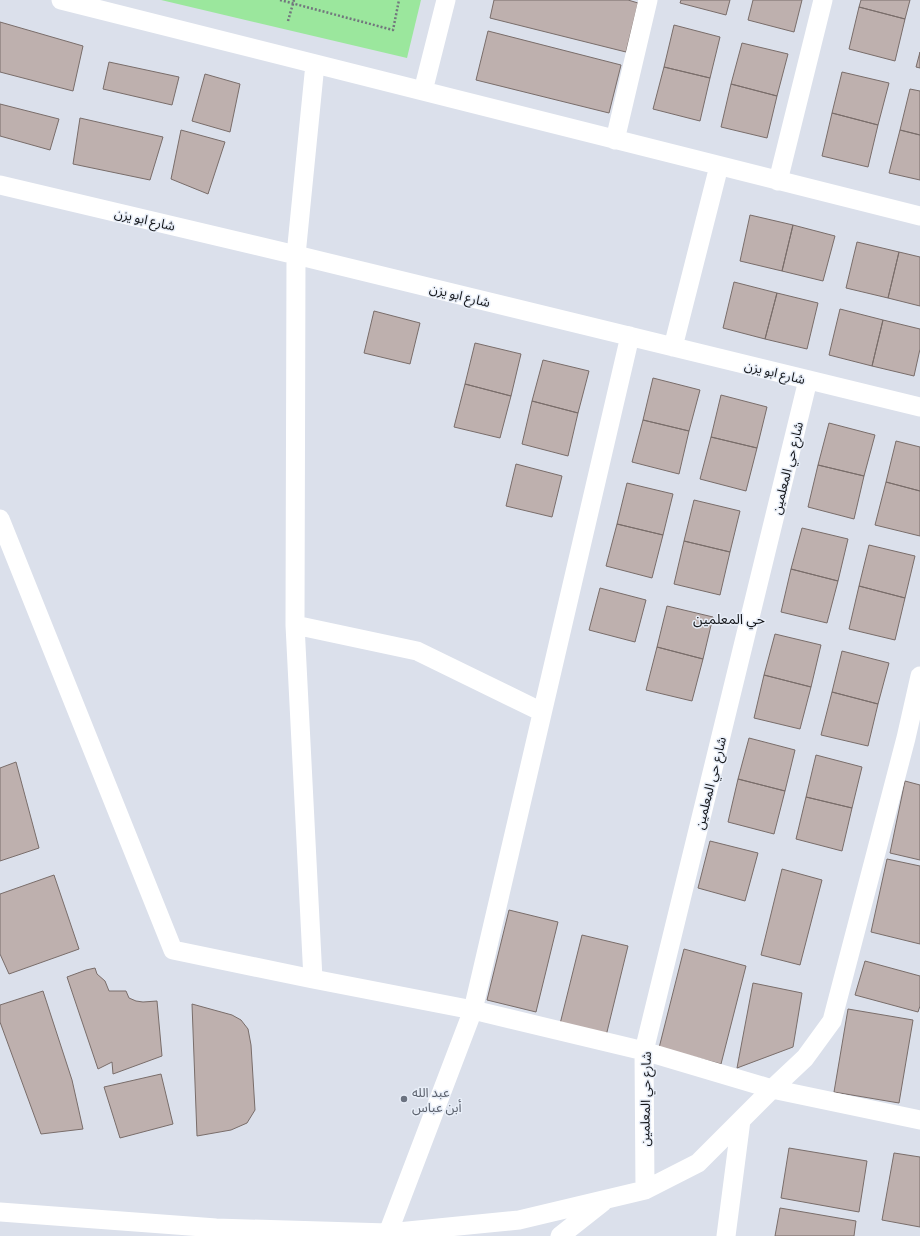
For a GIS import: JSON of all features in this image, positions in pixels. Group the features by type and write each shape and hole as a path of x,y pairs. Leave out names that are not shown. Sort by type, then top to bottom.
{"street":[{"path":"61,0 107,6 314,64 920,216"},
{"path":"423,91 446,0"},
{"path":"615,140 648,0"},
{"path":"778,180 823,0"},
{"path":"313,979 295,625 296,255 314,64"},
{"path":"673,347 719,166"},
{"name":"شارع ابو يزن","path":"0,185 296,255 920,407"},
{"path":"388,1233 473,1010 630,336"},
{"name":"شارع حي المعلمين","path":"645,1190 644,1051 808,380"},
{"path":"0,519 173,950 473,1010 644,1051 772,1089 920,1120"},
{"path":"295,625 417,651 542,712"},
{"path":"0,1212 216,1228 388,1233 519,1220 645,1190 698,1162 805,1058 832,1021 913,740 920,676"},
{"path":"726,1236 741,1120"},
{"path":"560,1236 607,1199"}],"path":[{"path":"280,0 293,2 393,30 399,0"},
{"path":"288,21 293,2"}],"green space":[{"path":"161,0 421,0 407,58"}],"building":[{"path":"494,0 628,0 638,3 626,52 490,18"},
{"path":"681,0 730,0 726,15 680,3"},
{"path":"753,0 802,0 794,32 748,20"},
{"path":"861,0 910,0 905,19 859,7"},
{"path":"859,7 905,19 895,61 849,49"},
{"path":"0,22 83,46 73,91 0,72"},
{"path":"674,25 720,37 710,78 664,67"},
{"path":"488,31 621,65 609,113 476,80"},
{"path":"742,43 788,54 777,96 731,84"},
{"path":"920,52 920,68 916,67"},
{"path":"109,62 179,77 172,105 103,89"},
{"path":"664,67 710,78 700,121 653,109"},
{"path":"842,72 889,83 878,125 832,113"},
{"path":"205,74 240,84 230,132 192,121"},
{"path":"731,84 777,96 767,138 721,127"},
{"path":"910,89 920,91 920,135 900,130"},
{"path":"0,104 59,119 50,150 0,136"},
{"path":"832,113 878,125 868,167 822,156"},
{"path":"80,118 163,137 150,180 73,164"},
{"path":"181,130 225,142 208,194 171,179"},
{"path":"900,130 920,135 920,180 889,173"},
{"path":"750,215 793,225 782,271 740,261"},
{"path":"793,225 835,236 823,281 782,271"},
{"path":"857,242 899,252 888,298 846,288"},
{"path":"899,252 920,257 920,306 888,298"},
{"path":"734,282 777,293 765,339 723,328"},
{"path":"777,293 818,303 807,349 765,339"},
{"path":"840,309 883,320 872,366 829,355"},
{"path":"374,311 420,323 410,364 364,353"},
{"path":"883,320 920,329 920,349 914,376 872,366"},
{"path":"475,343 521,354 511,396 465,384"},
{"path":"543,360 589,371 578,413 532,401"},
{"path":"653,378 700,390 689,431 643,420"},
{"path":"465,384 511,396 500,438 454,427"},
{"path":"721,395 767,407 757,448 711,437"},
{"path":"532,401 578,413 568,456 522,444"},
{"path":"643,420 689,431 679,474 632,462"},
{"path":"829,423 875,435 864,476 818,465"},
{"path":"711,437 757,448 746,491 700,479"},
{"path":"896,441 920,447 920,491 886,482"},
{"path":"516,464 562,476 552,517 506,506"},
{"path":"818,465 864,476 854,519 808,507"},
{"path":"886,482 920,491 920,536 875,525"},
{"path":"627,483 673,494 663,535 617,524"},
{"path":"694,500 740,511 730,552 684,541"},
{"path":"617,524 663,535 652,578 606,566"},
{"path":"802,528 848,539 838,581 791,569"},
{"path":"684,541 730,552 720,595 674,584"},
{"path":"869,545 915,556 905,598 859,586"},
{"path":"791,569 838,581 827,623 781,612"},
{"path":"859,586 905,598 895,640 849,629"},
{"path":"600,588 646,600 635,642 589,630"},
{"path":"667,606 713,617 703,659 657,647"},
{"path":"775,634 821,645 811,687 764,675"},
{"path":"657,647 703,659 692,701 646,690"},
{"path":"842,651 889,663 878,704 832,692"},
{"path":"764,675 811,687 800,729 754,718"},
{"path":"832,692 878,704 868,746 821,735"},
{"path":"749,738 795,750 785,791 738,779"},
{"path":"816,755 862,767 852,808 806,797"},
{"path":"16,762 39,848 0,861 0,768"},
{"path":"738,779 785,791 774,834 728,822"},
{"path":"905,781 920,785 920,860 890,853"},
{"path":"806,797 852,808 842,851 796,839"},
{"path":"710,841 758,853 745,901 698,888"},
{"path":"887,859 920,866 920,944 871,932"},
{"path":"782,869 822,880 800,965 761,955"},
{"path":"54,875 79,949 9,974 0,954 0,894"},
{"path":"509,910 558,922 536,1012 487,1000"},
{"path":"582,935 628,946 606,1036 560,1024"},
{"path":"684,949 746,966 721,1064 659,1048"},
{"path":"865,961 920,976 920,1006 918,1012 855,995"},
{"path":"95,968 97,974 105,981 109,991 126,991 129,998 136,1001 157,1001 162,1056 113,1074 112,1062 98,1069 67,977"},
{"path":"753,983 802,993 793,1047 737,1068"},
{"path":"43,991 72,1080 83,1129 41,1134 0,1022 0,1005"},
{"path":"192,1004 232,1015 241,1020 248,1029 251,1045 255,1110 247,1123 231,1130 197,1136"},
{"path":"848,1009 913,1020 899,1103 834,1092"},
{"path":"161,1074 173,1124 120,1138 104,1087"},
{"path":"789,1148 867,1161 859,1212 781,1198"},
{"path":"894,1153 920,1157 920,1227 882,1220"},
{"path":"780,1208 856,1221 854,1236 775,1236"}],"place":[{"name":"عبد الله أبن عباس","path":"404,1099"}],"district":[{"name":"حي المعلمين","path":"729,619"}]}
